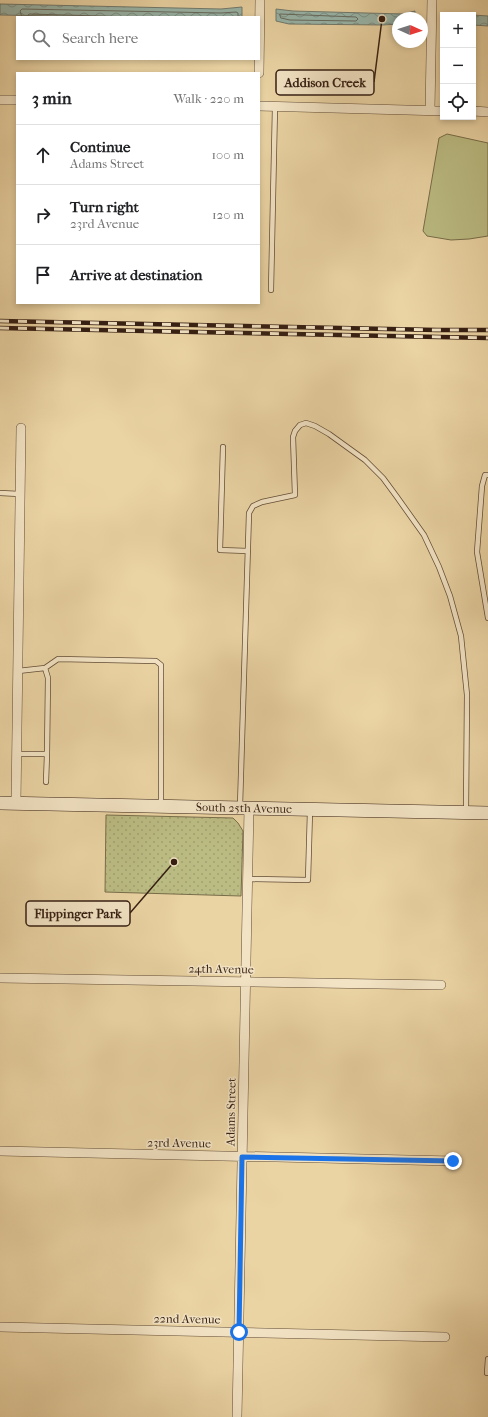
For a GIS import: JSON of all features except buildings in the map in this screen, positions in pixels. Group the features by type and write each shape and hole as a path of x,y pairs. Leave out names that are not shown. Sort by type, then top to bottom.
{"main road":[{"name":"South 25th Avenue","path":"0,803 488,813"}],"street":[{"path":"260,0 260,16"},
{"path":"430,110 432,0"},
{"path":"259,60 259,72"},
{"path":"0,100 16,100"},
{"path":"260,106 440,111"},
{"path":"476,111 488,112"},
{"path":"16,803 21,428"},
{"name":"Adams Street","path":"237,1417 248,879 244,808"},
{"name":"24th Avenue","path":"0,978 441,985"},
{"name":"23rd Avenue","path":"0,1151 453,1161"},
{"name":"22nd Avenue","path":"0,1327 445,1337"}],"lane":[{"path":"270,290 275,106"},
{"path":"244,808 249,513 253,506 262,502 295,495 293,437 295,431 300,425 306,423 329,434 365,460 383,478 424,535 439,567 450,596 461,636 467,695 466,812"},
{"path":"223,447 220,550 248,551"},
{"path":"488,475 485,475 482,486 477,552 488,618"},
{"path":"0,493 20,494"},
{"path":"18,671 45,668 58,659 156,661 161,664 161,806"},
{"path":"45,668 48,678 46,782"},
{"path":"17,754 47,754"},
{"path":"248,879 308,880 310,809"},
{"path":"488,1359 488,1373"}],"green space":[{"path":"447,134 488,143 488,236 451,240 427,236 423,231 439,138"},
{"path":"106,815 233,818 243,831 241,896 105,892"}],"water":[{"path":"0,4 221,9 242,7 242,16 0,15"},
{"path":"276,9 293,11 392,14 392,24 383,25 289,24 276,21"},
{"path":"476,15 488,16 488,26 476,25"}],"railway":[{"path":"0,321 488,330"},
{"path":"0,328 488,338"}],"place":[{"name":"Addison Creek","path":"382,19"},
{"name":"Flippinger Park","path":"174,862"}],"route":[{"path":"239,1332 242,1157 453,1161"}]}
